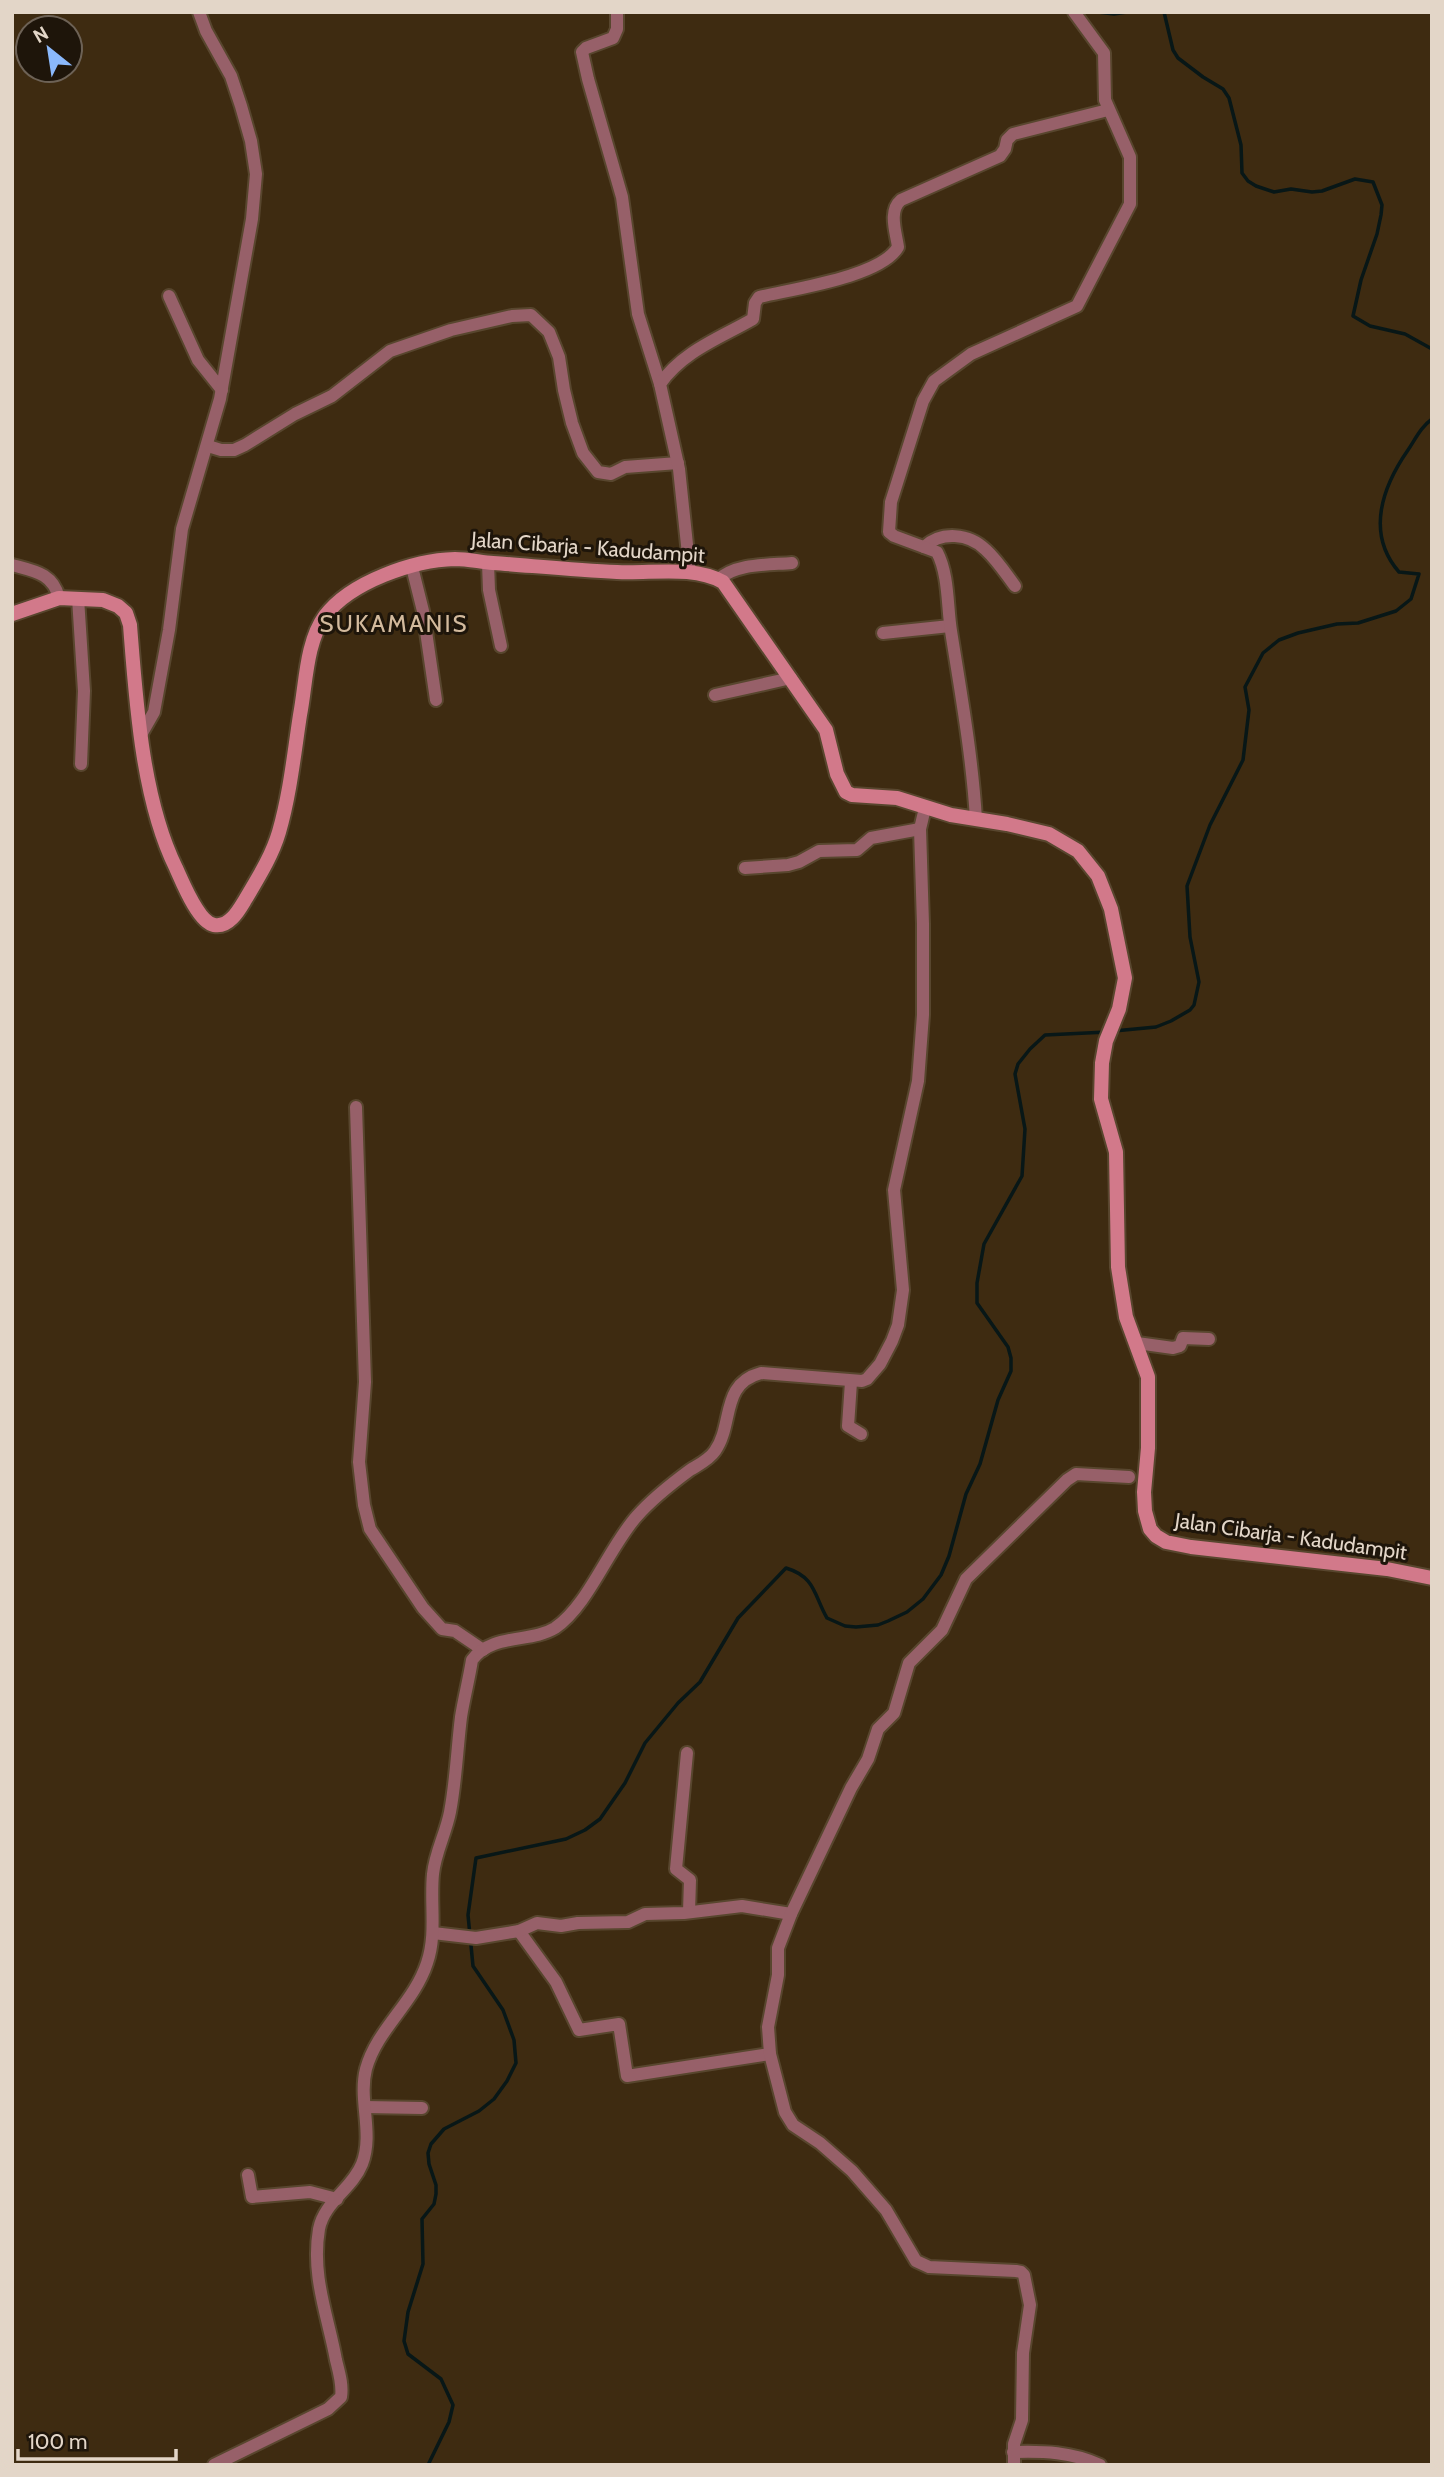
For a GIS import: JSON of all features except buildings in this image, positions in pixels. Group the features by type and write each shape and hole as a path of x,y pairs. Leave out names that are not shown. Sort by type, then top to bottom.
{"street":[{"path":"142,733 154,712 169,630 182,529 222,390 252,219 256,174 251,141 241,106 230,76 199,12"},
{"path":"618,12 617,29 613,38 582,52 622,197 638,314 660,384 678,463 690,573"},
{"path":"976,819 972,760 950,626 943,563 937,552 889,532 891,502 923,401 934,380 971,354 1077,306 1110,245 1131,197 1130,157 1108,110 1104,94 1104,53 1074,12"},
{"path":"660,384 667,373 685,358 714,338 753,319 755,303 760,297 856,274 890,256 898,247 893,211 901,201 1000,156 1007,140 1013,134 1108,110"},
{"path":"169,296 198,360 222,390"},
{"path":"208,446 234,450 245,445 332,396 390,351 451,331 512,316 531,315 549,332 559,358 572,423 583,453 598,472 611,474 625,467 678,463"},
{"path":"924,547 944,535 965,539 987,551 1015,586"},
{"name":"Jalan Cibarja - Kadudampit","path":"12,614 59,598 103,600 118,606 126,613 130,625 136,704 146,769 160,830 171,859 198,911 208,922 215,925 227,922 237,913 251,891 279,833 310,655 324,618 341,599 359,587 412,567 457,559 617,572 690,573 718,580 731,591 825,730 837,774 846,792 852,795 897,798 925,808 1039,832 1062,840 1078,851 1098,876 1111,909 1125,978 1119,1009 1106,1041 1101,1099 1115,1152 1118,1267 1126,1317 1148,1377 1148,1448 1144,1492 1150,1529 1166,1542 1191,1547 1387,1569 1432,1578"},
{"path":"488,563 489,590 501,646"},
{"path":"718,580 731,571 748,567 792,563"},
{"path":"12,565 51,579 59,598"},
{"path":"412,567 436,700"},
{"path":"78,598 84,691 81,764"},
{"path":"883,633 950,626"},
{"path":"715,695 791,678"},
{"path":"214,2465 242,2459 328,2409 341,2397 334,2349 317,2274 322,2219 325,2211 355,2177 363,2160 367,2136 366,2068 377,2045 422,1979 430,1956 433,1933 433,1873 449,1816 472,1660 494,1644 553,1629 578,1605 619,1538 638,1514 668,1487 716,1451 734,1395 749,1376 761,1373 851,1382 867,1379 880,1364 898,1325 903,1290 894,1190 918,1081 923,1015 920,829 925,808"},
{"path":"745,868 799,862 819,851 858,850 871,838 920,829"},
{"path":"356,1107 365,1382 359,1462 370,1529 423,1608 442,1629 455,1631 483,1650"},
{"path":"1137,1343 1173,1348 1180,1346 1183,1338 1209,1339"},
{"path":"851,1382 848,1426 861,1434"},
{"path":"1100,2465 1088,2459 1050,2451 1014,2458 1022,2420 1023,2353 1030,2305 1024,2275 1021,2272 929,2267 916,2261 886,2210 852,2171 793,2124 785,2112 770,2054 768,2028 778,1975 778,1948 791,1914 851,1788 868,1759 878,1729 894,1713 909,1663 942,1630 966,1578 1067,1480 1076,1474 1129,1477"},
{"path":"687,1753 676,1869 690,1880 689,1912"},
{"path":"433,1933 476,1938 519,1931 537,1923 561,1926 628,1922 645,1914 742,1906 791,1914"},
{"path":"519,1931 556,1982 579,2030 619,2024 627,2076 770,2054"},
{"path":"365,2107 422,2108"},
{"path":"248,2175 252,2197 310,2192 337,2199"}],"waterway":[{"path":"1098,12 1127,12"},
{"path":"1164,12 1173,50 1178,58 1223,89 1229,98 1241,145 1242,173 1248,181 1274,192 1291,189 1322,191 1355,179 1373,182 1382,205 1381,215 1353,316 1370,326 1405,334 1432,349"},
{"path":"1114,1031 1156,1027 1171,1021 1194,1005 1199,982 1190,937 1187,886 1210,825 1243,760 1249,710 1245,687 1263,653 1279,640 1298,633 1337,624 1358,623 1396,611 1411,599 1419,574 1399,572 1389,557 1380,526 1381,510 1385,494 1399,464 1422,429 1432,419"},
{"path":"428,2465 449,2422 453,2405 441,2379 408,2354 404,2341 408,2312 423,2264 422,2219 434,2204 436,2194 428,2153 431,2144 444,2129 479,2111 494,2099 516,2063 514,2040 503,2010 473,1966 468,1915 476,1858 566,1839 600,1819 625,1783 645,1743 678,1703 700,1682 738,1618 786,1568 809,1582 827,1618 845,1626 878,1625 907,1612 923,1599 941,1575 949,1556 966,1494 980,1464 998,1400 1011,1371 1008,1347 977,1303 977,1283 984,1244 1022,1176 1025,1129 1015,1074 1018,1064 1045,1035 1107,1032"}],"district":[{"name":"SUKAMANIS","path":"394,623"}]}
